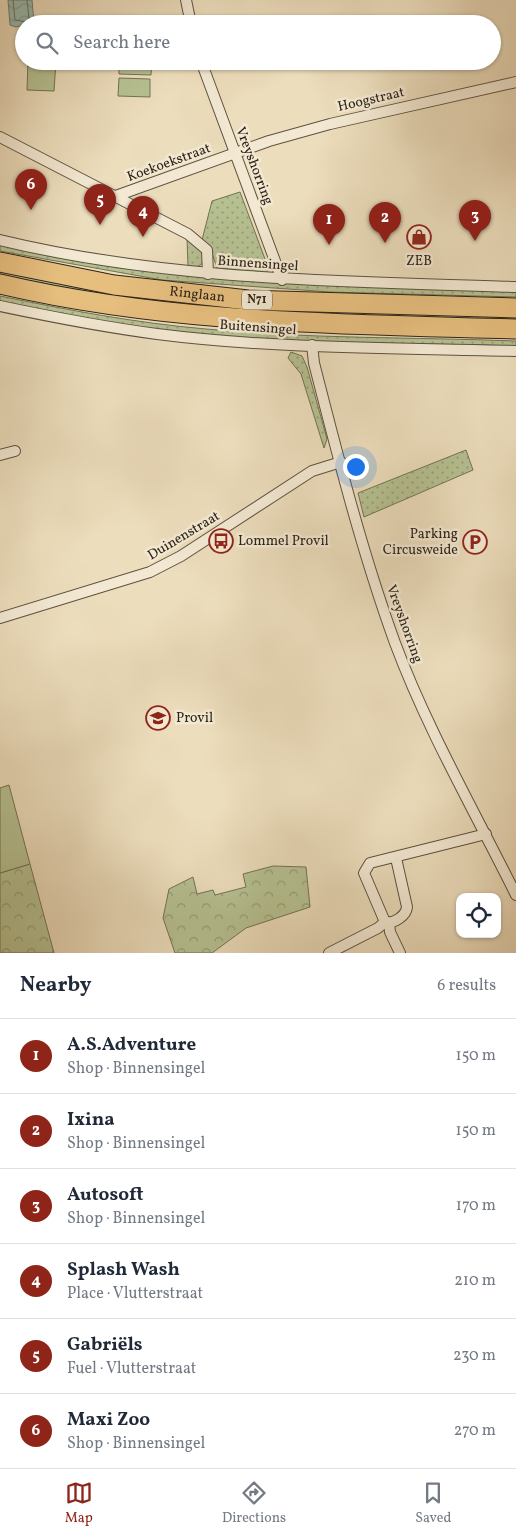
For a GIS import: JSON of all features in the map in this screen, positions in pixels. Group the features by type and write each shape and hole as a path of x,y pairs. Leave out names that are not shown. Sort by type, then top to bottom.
{"highway":[{"name":"Ringlaan","path":"0,262 114,285 248,300 516,308"},
{"name":"Ringlaan","path":"0,284 132,308 249,321 516,329"}],"street":[{"path":"186,0 189,15"},
{"name":"Vreyshorring","path":"204,70 282,280"},
{"name":"Hoogstraat","path":"234,154 330,124 516,82"},
{"path":"0,137 176,228 201,244 207,250 208,274"},
{"name":"Koekoekstraat","path":"113,197 234,154"},
{"name":"Binnensingel","path":"0,240 135,265 208,274 282,280 516,287"},
{"name":"Buitensingel","path":"0,306 98,325 158,334 312,345 516,351"},
{"name":"Vreyshorring","path":"312,345 314,363 365,551 396,644 420,700 516,895"},
{"path":"0,455 15,451"},
{"name":"Duinenstraat","path":"0,618 150,572 181,556 312,471 341,462"},
{"path":"400,953 364,873 370,863 486,834"},
{"path":"329,953 402,916 407,907 396,858"}],"green space":[{"path":"28,70 55,70 54,91 27,90"},
{"path":"119,70 151,70 151,75 119,74"},
{"path":"119,78 150,79 150,97 118,96"},
{"path":"240,192 268,267 267,273 217,268 210,247 202,240 212,201"},
{"path":"187,238 202,249 203,263 197,267 188,266"},
{"path":"0,244 64,258 192,276 321,285 516,291 516,297 330,292 162,280 0,251"},
{"path":"0,268 48,279 516,314 516,323 296,317 106,297 0,277"},
{"path":"0,296 102,316 206,329 322,336 516,341 516,346 258,340 193,335 64,315 0,302"},
{"path":"291,352 302,356 307,367 327,439 324,448 301,374 288,358"},
{"path":"466,450 473,470 364,517 358,493"},
{"path":"9,785 30,864 0,873 0,788"},
{"path":"30,864 54,953 0,953 0,873"},
{"path":"273,866 306,867 310,907 246,928 212,953 175,953 163,918 169,889 193,877 197,894 213,890 215,895 246,887 243,874"}],"water":[{"path":"8,0 32,0 33,15 15,15 15,27 10,25"}],"place":[{"name":"Maxi Zoo","path":"31,210"},
{"name":"Gabriëls","path":"100,225"},
{"name":"Splash Wash","path":"143,237"},
{"name":"ZEB","path":"419,237"},
{"name":"Autosoft","path":"475,241"},
{"name":"Ixina","path":"385,243"},
{"name":"A.S.Adventure","path":"329,245"},
{"name":"Lommel Provil","path":"221,541"},
{"name":"Parking Circusweide","path":"475,542"},
{"name":"Provil","path":"158,718"}]}
